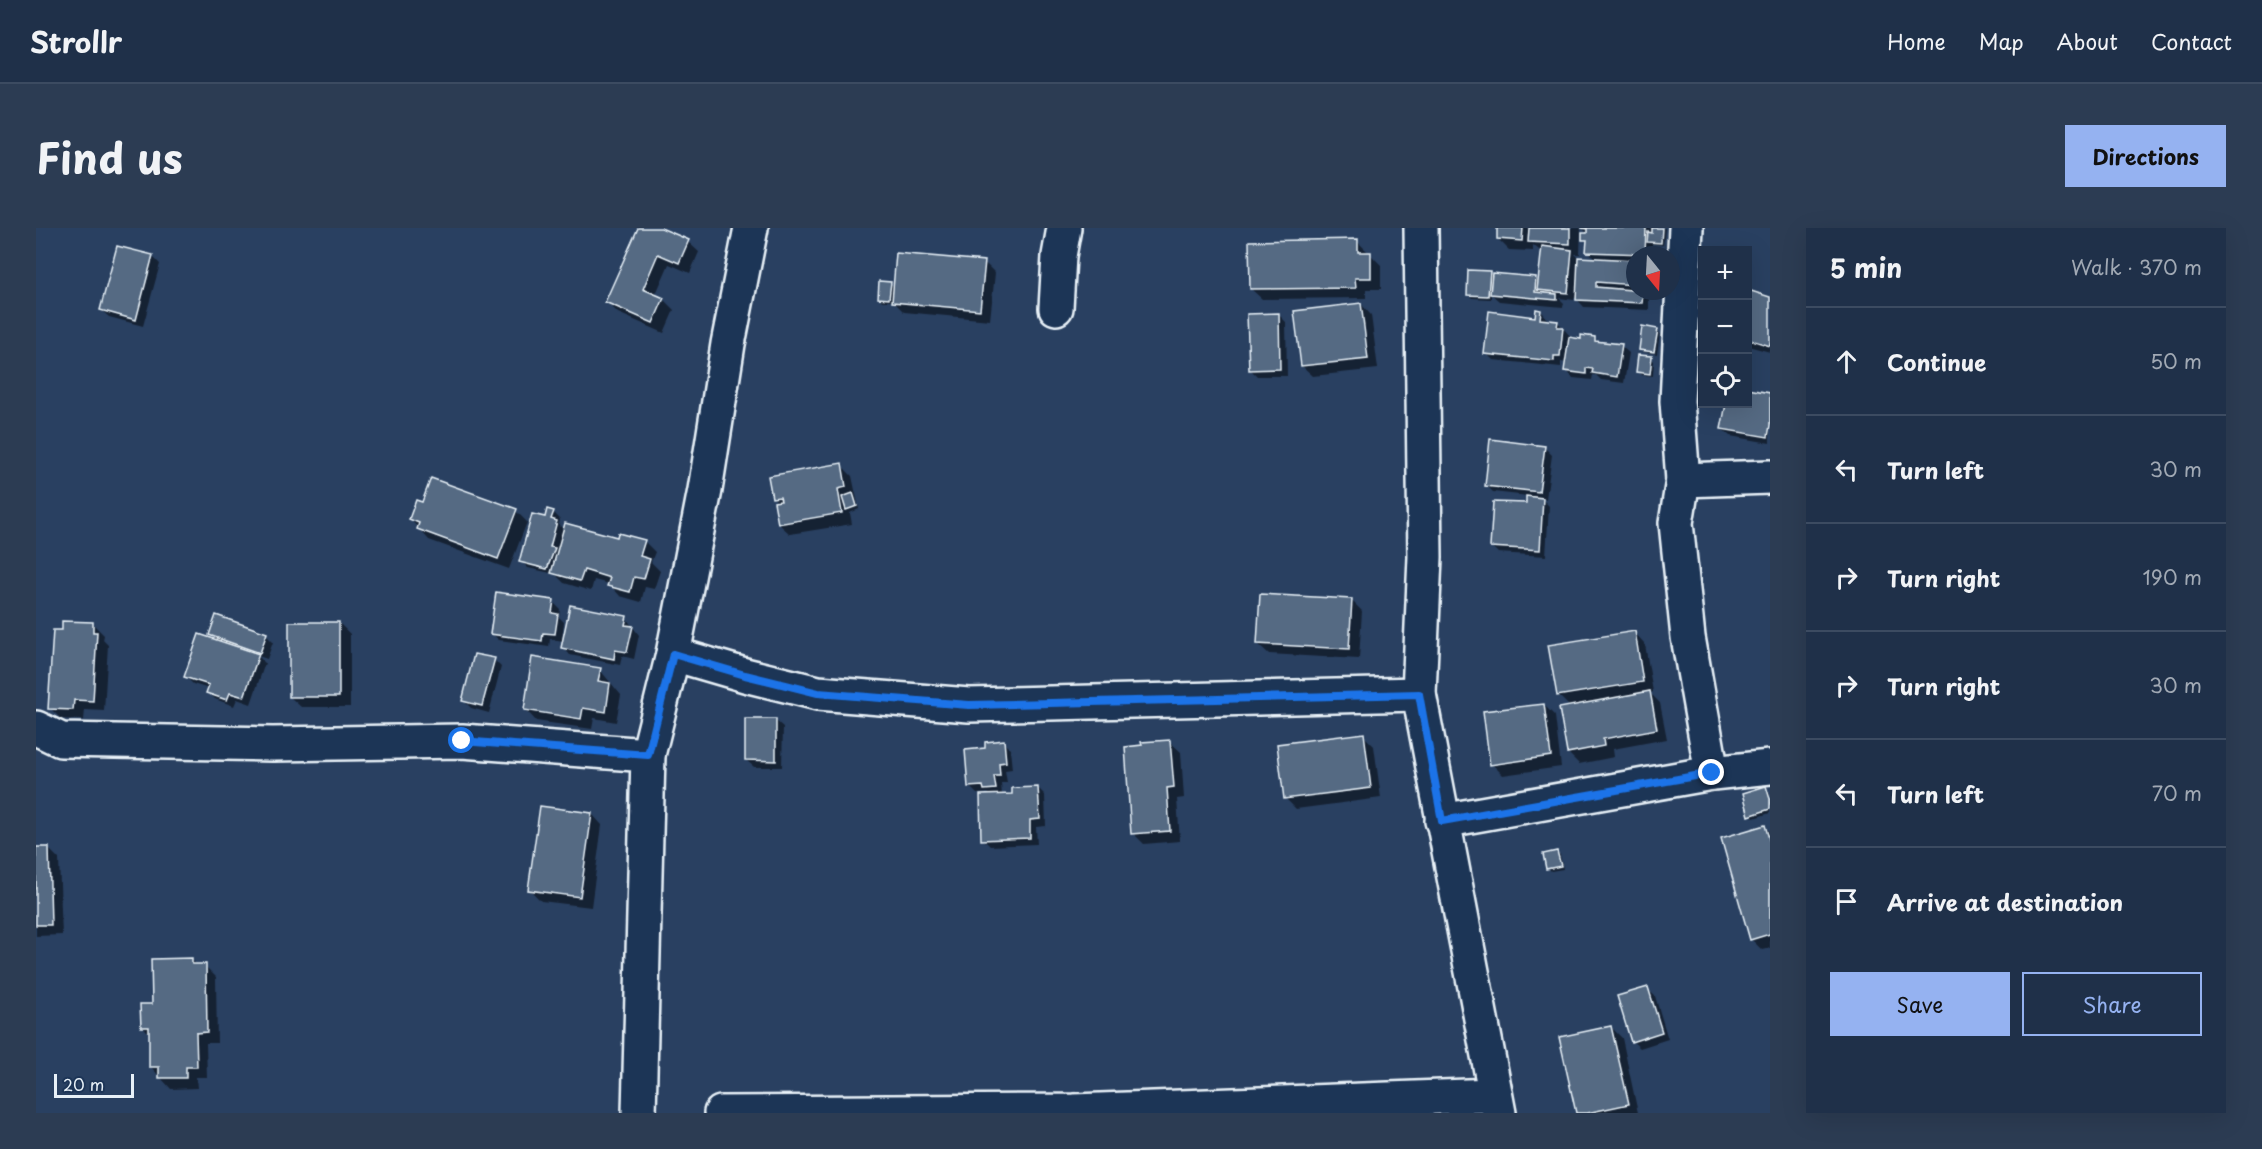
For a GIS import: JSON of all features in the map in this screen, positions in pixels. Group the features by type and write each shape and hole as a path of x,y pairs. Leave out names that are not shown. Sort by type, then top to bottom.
{"street":[{"path":"639,1113 648,755 673,654 705,490 728,344 751,228"},
{"path":"1056,308 1059,256 1064,228"},
{"path":"721,1113 1074,1112 1497,1104 1419,694 1425,557 1421,228"},
{"path":"1686,228 1677,401 1683,480 1676,522 1688,636 1712,773"},
{"path":"1683,480 1770,477"},
{"path":"673,654 818,693 969,705 1419,694"},
{"path":"36,728 61,740 273,744 462,741 648,755"},
{"path":"1442,821 1712,773 1770,767"}],"building":[{"path":"638,228 661,228 689,240 679,263 658,254 643,289 664,298 653,323 605,302"},
{"path":"1497,228 1523,228 1522,241 1497,239"},
{"path":"1529,228 1570,228 1570,244 1528,242"},
{"path":"1581,228 1646,228 1645,246 1626,246 1626,253 1586,252 1587,240 1582,240 1582,233 1587,233 1587,229"},
{"path":"1652,228 1662,228 1661,243 1647,242 1648,232 1652,233"},
{"path":"1358,239 1358,252 1371,252 1371,278 1355,278 1356,288 1250,289 1249,241"},
{"path":"117,246 153,255 136,320 100,310"},
{"path":"1542,246 1572,250 1568,293 1537,290"},
{"path":"896,253 985,261 980,310 892,302"},
{"path":"1578,257 1626,260 1626,284 1596,282 1596,287 1626,290 1626,300 1642,300 1642,303 1576,300"},
{"path":"1468,270 1490,271 1488,296 1467,295"},
{"path":"1492,273 1536,277 1535,292 1557,294 1557,300 1490,294"},
{"path":"879,281 891,282 889,299 878,298"},
{"path":"1752,291 1770,297 1770,346 1752,340"},
{"path":"1361,303 1368,359 1301,366 1294,311"},
{"path":"1536,309 1541,310 1540,319 1558,321 1557,327 1563,327 1560,356 1554,356 1554,361 1484,354 1489,311 1535,317"},
{"path":"1279,313 1280,369 1249,370 1247,314"},
{"path":"1642,326 1658,329 1654,352 1639,350"},
{"path":"1581,335 1595,337 1595,341 1622,344 1617,377 1592,373 1593,369 1586,368 1586,374 1564,371 1569,337 1581,339"},
{"path":"1638,355 1652,356 1650,374 1636,372"},
{"path":"1752,390 1770,393 1768,437 1721,429 1725,408 1752,408"},
{"path":"1490,439 1545,446 1539,492 1485,486"},
{"path":"842,463 846,487 838,489 842,513 778,524 774,502 781,501 780,497 772,498 768,476"},
{"path":"431,478 517,509 498,559 417,529 419,523 409,519 416,500 422,502"},
{"path":"853,493 857,506 846,510 842,497"},
{"path":"1526,496 1543,498 1540,550 1490,547 1493,502 1526,503"},
{"path":"547,509 554,511 551,519 557,521 550,547 555,548 547,569 519,562 532,514 545,517"},
{"path":"565,523 617,537 618,533 645,540 640,556 650,559 644,579 634,577 630,592 607,586 610,578 584,570 580,581 551,573"},
{"path":"496,592 554,600 552,613 558,614 555,634 543,633 542,641 490,634"},
{"path":"1260,594 1352,599 1349,649 1257,644"},
{"path":"570,605 627,616 625,625 633,626 627,652 615,650 614,659 561,648"},
{"path":"216,615 267,633 260,653 209,635"},
{"path":"62,621 93,622 93,632 97,632 93,701 74,700 73,710 48,709 53,630 62,630"},
{"path":"289,622 339,622 339,697 289,697"},
{"path":"1635,631 1643,682 1557,696 1548,645"},
{"path":"199,634 259,654 244,697 230,693 227,700 206,693 209,685 184,677"},
{"path":"474,654 495,658 482,706 462,701"},
{"path":"532,657 601,668 598,681 610,683 606,712 583,708 581,719 524,710"},
{"path":"1650,691 1657,729 1603,739 1604,746 1567,753 1559,708"},
{"path":"1544,704 1551,756 1490,765 1483,711"},
{"path":"745,719 776,719 776,761 745,760"},
{"path":"1364,733 1371,788 1284,799 1277,744"},
{"path":"1004,740 1006,762 999,763 1000,776 994,776 996,789 984,790 983,786 968,787 965,750 985,748 985,742"},
{"path":"1170,740 1174,787 1167,788 1170,831 1131,834 1125,747 1142,745 1141,742"},
{"path":"1766,786 1770,809 1749,816 1743,793"},
{"path":"1038,787 1040,819 1030,820 1030,838 981,840 980,795 1012,794 1012,788"},
{"path":"540,806 592,813 580,897 528,890"},
{"path":"1765,825 1770,842 1770,934 1750,940 1721,838"},
{"path":"36,847 49,847 51,925 36,925"},
{"path":"1557,851 1561,866 1546,869 1543,854"},
{"path":"192,958 192,964 206,964 207,1032 196,1033 197,1067 186,1067 186,1078 159,1078 159,1067 149,1067 149,1027 141,1027 140,1004 152,1004 151,959"},
{"path":"1648,987 1662,1032 1631,1042 1617,996"},
{"path":"1611,1026 1629,1104 1587,1113 1576,1113 1559,1037"}],"route":[{"path":"462,741 648,755 673,654 818,693 969,705 1419,694 1442,821 1712,773"}]}
